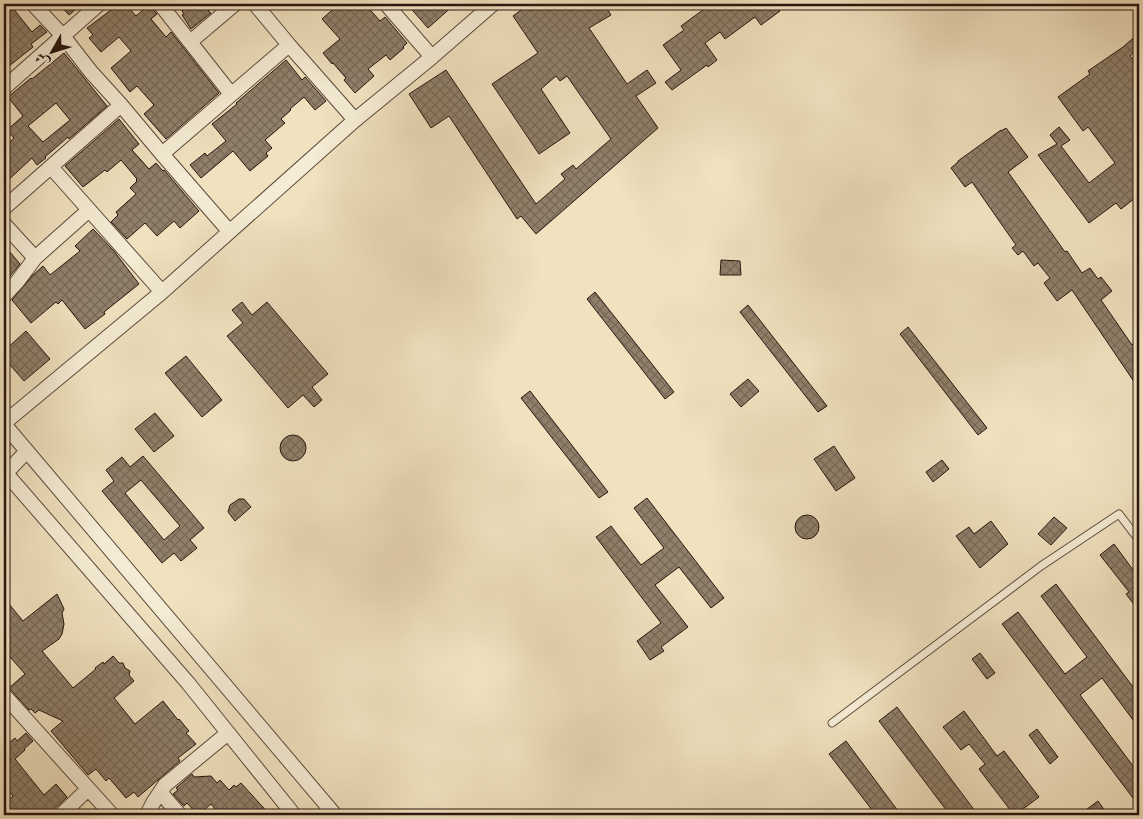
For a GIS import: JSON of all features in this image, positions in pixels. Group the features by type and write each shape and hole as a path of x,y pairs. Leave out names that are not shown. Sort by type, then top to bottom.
{"street":[{"path":"33,4 229,231"},
{"path":"4,88 99,4"},
{"path":"160,4 231,94"},
{"path":"190,42 235,4"},
{"path":"255,4 355,120"},
{"path":"386,4 432,57"},
{"path":"335,815 26,452 4,423 162,292 355,120 493,4"},
{"path":"162,154 289,45"},
{"path":"4,208 122,105"},
{"path":"51,167 162,292"},
{"path":"4,296 35,258 89,210"},
{"path":"4,224 35,258"},
{"path":"26,452 5,472 188,683 294,815"},
{"path":"4,695 112,815"},
{"path":"147,815 153,802 172,779 228,733"},
{"path":"61,815 88,790"},
{"path":"160,792 180,815"}],"lane":[{"path":"832,723 1041,566 1119,514 1139,540"}],"building":[{"path":"59,4 82,4 69,15"},
{"path":"119,4 123,4 126,8 128,7 136,16 149,5 157,14 151,19 166,37 171,32 219,93 166,139 144,114 154,105 137,86 130,92 111,68 131,51 119,37 101,52 89,38 93,35 87,28"},
{"path":"190,4 216,4 208,11 211,13 191,29 182,15 184,14 182,11"},
{"path":"339,4 365,4 380,21 385,17 407,43 390,60 386,55 368,69 374,76 355,93 344,80 346,78 323,53 340,39 322,19"},
{"path":"407,4 455,4 428,28"},
{"path":"517,4 604,4 611,15 589,28 627,84 647,70 656,83 636,96 658,128 536,234 521,216 517,219 449,116 431,128 409,94 446,70 536,204 565,179 561,174 573,165 576,169 611,139 567,76 560,81 556,76 541,89 570,133 539,154 492,84 538,53 513,16 521,10"},
{"path":"711,4 775,4 780,11 761,25 755,17 725,39 720,32 705,43 717,60 672,90 665,82 681,70 663,45 684,30 681,26"},
{"path":"12,7 32,32 40,25 47,32 31,44 33,47 4,70 4,14"},
{"path":"1139,33 1139,48 1130,56 1139,65 1139,195 1121,209 1116,203 1089,223 1038,155 1057,144 1050,135 1059,127 1070,140 1061,146 1089,183 1115,163 1088,127 1083,131 1058,97 1090,74 1088,71 1123,47"},
{"path":"64,53 107,106 37,165 32,158 4,184 4,147 14,138 7,130 23,116 8,97","holes":["56,103 70,120 43,142 28,126"]},
{"path":"286,60 302,80 305,77 326,101 315,110 304,97 290,109 281,119 285,123 265,140 272,148 266,153 268,156 250,171 233,151 201,178 190,165 205,153 207,156 226,141 212,124"},
{"path":"119,119 139,144 132,150 149,169 156,163 164,170 199,211 180,228 174,221 157,236 145,223 127,239 111,222 118,215 116,212 136,194 130,188 137,179 121,160 107,172 105,170 83,187 65,166"},
{"path":"1006,128 1028,157 1008,172 1082,273 1090,268 1098,279 1101,277 1112,291 1101,300 1132,345 1139,352 1139,389 1072,290 1057,301 1044,283 1050,278 1038,263 1034,266 1023,251 1018,255 1012,248 1016,245 972,182 965,187 951,168 958,161"},
{"path":"93,229 114,251 139,284 85,329 62,300 58,304 56,302 31,323 12,300 43,266 50,275 80,251 75,246"},
{"path":"4,245 20,264 4,283"},
{"path":"721,260 740,261 741,275 720,275"},
{"path":"595,292 674,392 665,399 587,299"},
{"path":"242,302 252,315 267,302 328,374 312,387 322,400 314,407 303,395 288,408 227,336 243,323 232,310"},
{"path":"748,305 827,406 818,412 740,312"},
{"path":"908,327 987,428 978,435 900,334"},
{"path":"26,331 50,359 24,381 4,358 4,351"},
{"path":"186,356 222,400 202,417 165,373"},
{"path":"748,379 759,391 741,407 730,394"},
{"path":"530,391 608,492 599,498 521,398"},
{"path":"155,413 174,436 154,452 135,429"},
{"path":"293,435 302,439 306,448 302,457 293,461 284,457 280,448 284,439"},
{"path":"834,446 855,478 836,491 814,459"},
{"path":"143,456 204,528 190,540 197,548 181,561 174,553 162,563 102,491 114,481 106,470 122,457 130,467","holes":["141,480 180,526 164,540 125,493"]},
{"path":"942,460 949,469 933,482 926,472"},
{"path":"647,498 724,598 711,608 679,567 655,585 688,627 661,647 664,651 650,660 637,641 661,623 596,537 611,526 641,565 664,548 634,508"},
{"path":"239,499 244,499 251,507 235,521 228,512 230,505"},
{"path":"807,515 815,519 819,527 815,535 807,539 799,535 795,527 799,519"},
{"path":"1054,517 1067,528 1051,545 1038,534"},
{"path":"991,521 1008,544 980,568 956,536 969,527 974,534"},
{"path":"1114,544 1139,578 1139,611 1126,594 1129,592 1100,555"},
{"path":"1056,584 1139,695 1139,728 1102,678 1080,695 1139,774 1139,806 1002,624 1018,612 1065,674 1087,657 1041,596"},
{"path":"57,594 64,609 62,613 64,624 62,634 59,639 42,651 73,688 95,668 103,662 104,664 113,656 130,671 129,675 134,681 114,698 135,724 163,701 189,731 186,733 196,744 178,758 180,761 138,797 134,792 126,798 109,778 106,781 96,769 88,775 51,731 63,721 39,710 35,713 31,709 29,710 9,688 25,674 4,650 4,598 23,621"},
{"path":"980,653 995,673 987,679 972,659"},
{"path":"897,707 978,815 950,815 879,721"},
{"path":"964,711 997,756 1004,751 1039,797 1015,815 979,769 985,764 969,744 961,750 943,727"},
{"path":"1037,729 1058,757 1050,764 1029,735"},
{"path":"26,733 33,741 15,759 44,795 56,784 67,797 48,815 4,815 4,804 13,796 4,785 4,747 15,738 17,741"},
{"path":"846,741 901,815 876,815 829,754"},
{"path":"192,774 194,777 211,776 217,783 220,780 229,790 234,785 236,787 241,783 270,815 220,815 211,804 198,815 187,803 184,806 173,794 178,790 176,788"},
{"path":"1098,801 1108,815 1079,815"}]}
